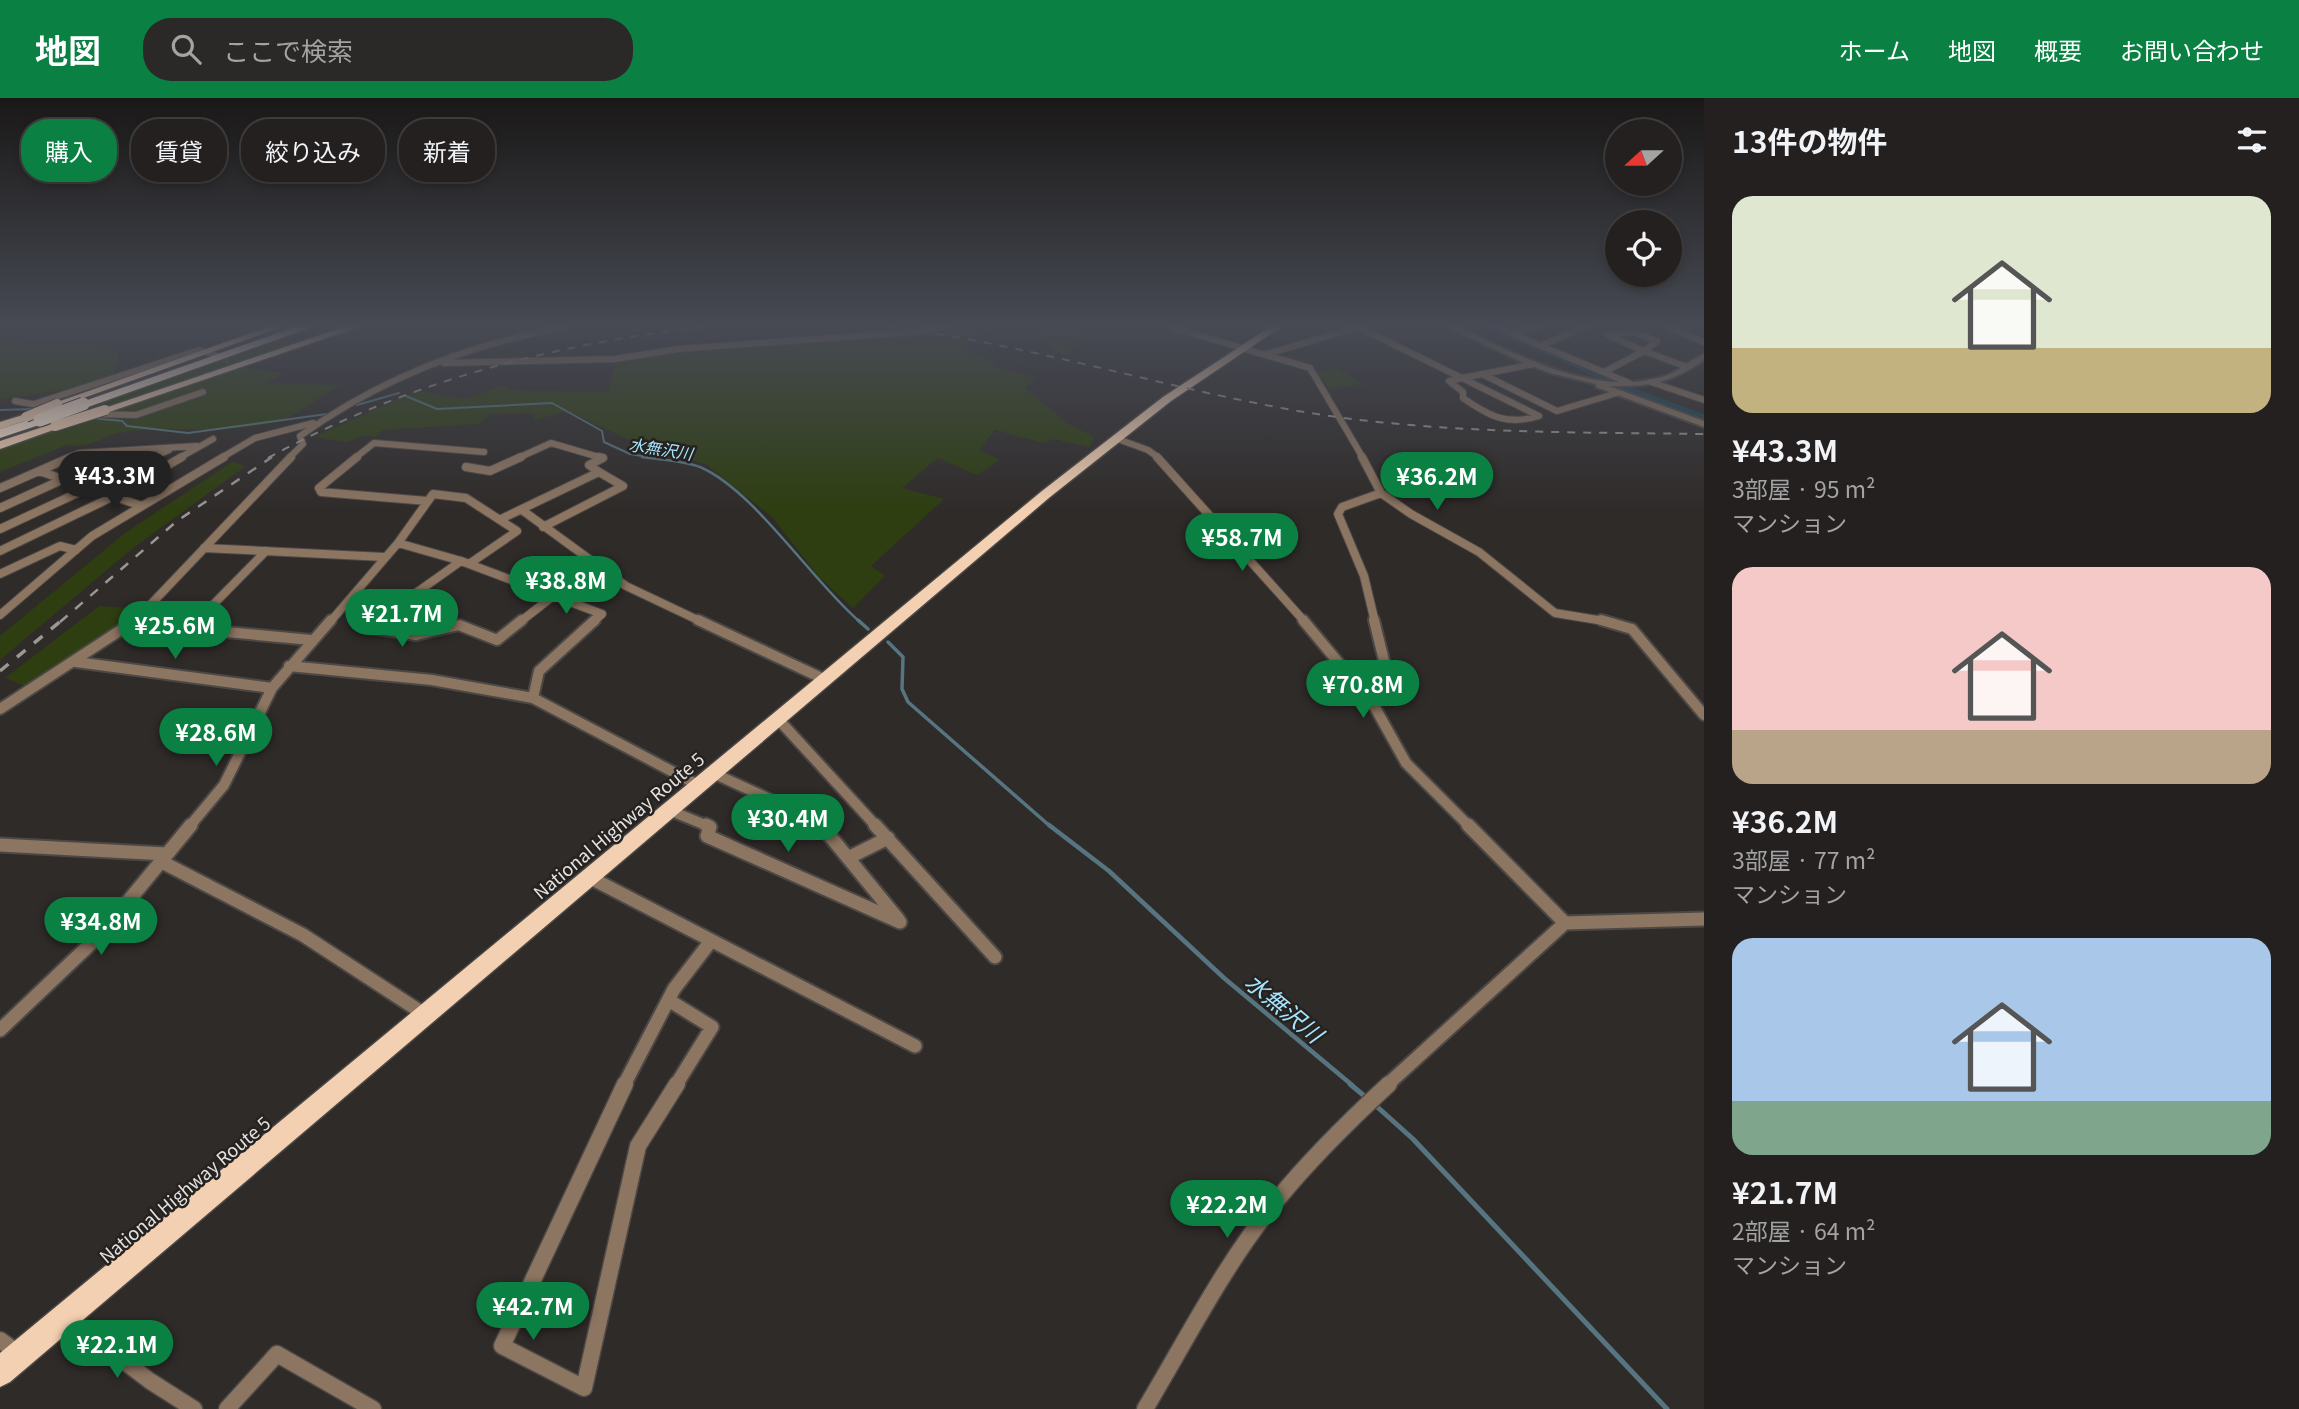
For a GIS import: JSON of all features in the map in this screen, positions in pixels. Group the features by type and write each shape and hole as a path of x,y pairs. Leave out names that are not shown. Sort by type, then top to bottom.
{"highway":[{"path":"0,433 57,404 104,388"},
{"path":"0,426 83,404 129,388"},
{"path":"0,445 166,388"},
{"name":"National Highway Route 5","path":"0,1372 424,1014 1115,438 1188,388"}],"street":[{"path":"33,405 83,388"},
{"path":"0,709 76,662 135,621 303,444 300,436 316,423 378,388"},
{"path":"1323,388 1345,423 1381,493 1411,514 1479,552 1555,613 1608,621 1632,629 1704,715"},
{"path":"1458,388 1463,392 1464,398 1493,420 1523,422 1539,416 1482,388"},
{"path":"1511,388 1557,411 1617,393"},
{"path":"1606,388 1704,424"},
{"path":"1669,388 1704,400"},
{"path":"15,401 125,417 203,392"},
{"path":"0,615 76,550 142,506 255,438 316,423"},
{"path":"1115,438 1147,450 1170,467 1352,675 1373,704 1393,744 1412,770 1565,923"},
{"path":"0,551 114,496 213,439"},
{"path":"427,501 321,492 319,488 374,443 484,452"},
{"path":"466,467 489,471 551,443 603,458 589,465 623,486 543,527"},
{"path":"0,488 79,453 200,446"},
{"path":"0,528 175,448"},
{"path":"0,508 129,449"},
{"path":"39,471 142,506"},
{"path":"501,519 599,472"},
{"path":"1373,704 1386,688 1387,673 1364,576 1338,514 1342,507 1381,493"},
{"path":"0,1030 102,933 224,785 272,688 398,543 433,494 467,498 517,531 373,623 372,628 416,635 459,625 497,640 554,596"},
{"path":"522,510 626,586 826,680"},
{"path":"398,543 465,563 602,614 539,671 533,698"},
{"path":"0,574 60,546 76,550"},
{"path":"204,548 384,557"},
{"path":"267,551 192,626 194,629 311,640"},
{"path":"76,662 272,688"},
{"path":"289,666 432,680 533,698 705,779 817,821 900,922 707,836 710,827 669,810"},
{"path":"778,719 995,957"},
{"path":"848,858 888,838"},
{"path":"0,845 164,858 303,934 424,1014"},
{"path":"589,877 915,1046"},
{"path":"1145,1409 1217,1288 1276,1201 1359,1111 1565,923 1704,919"},
{"path":"670,1002 712,1027 638,1146 584,1388 502,1346 601,1131 670,1002 674,989 711,941"},
{"path":"64,1316 150,1381 194,1409"},
{"path":"0,1340 20,1354"},
{"path":"227,1409 277,1354 373,1409"}],"green space":[{"path":"0,388 80,388 0,399"},
{"path":"131,388 334,388 289,417 269,423 227,429 123,432 82,446 67,445 0,472 0,434"},
{"path":"496,388 608,392 609,388 1025,388 1070,425 1095,437 1089,447 1053,439 1043,443 995,430 979,450 1000,460 977,475 938,458 902,488 944,499 871,566 885,576 853,608 818,576 773,518 707,465 686,458 639,454 645,447 567,411 533,421 535,413 490,414 479,424 383,430 376,437 362,436 347,442 314,437 416,391 465,399"},
{"path":"232,462 246,466 133,548 0,660 0,636 125,533"},
{"path":"99,606 195,612 176,636 167,642 150,645 110,637 27,687 5,678"}],"waterway":[{"path":"1625,388 1704,418"},
{"name":"水無沢川","path":"357,405 399,393"},
{"name":"水無沢川","path":"406,396 437,409 552,403 602,431 604,442 630,454 654,458"},
{"name":"水無沢川","path":"0,410 33,409"},
{"name":"水無沢川","path":"92,418 122,421 127,426 188,433 327,414"},
{"name":"水無沢川","path":"642,457 693,465 720,479 762,515 822,584 860,622"},
{"name":"水無沢川","path":"858,620 868,629"},
{"name":"水無沢川","path":"888,642 903,657 902,689 908,702 1051,827"},
{"name":"水無沢川","path":"1049,825 1109,871 1224,978 1352,1085"},
{"name":"水無沢川","path":"1350,1084 1368,1099"},
{"name":"水無沢川","path":"1374,1104 1413,1139 1667,1409"}],"railway":[{"path":"268,458 320,431 425,388"},
{"path":"1187,388 1298,411 1399,424 1552,432 1704,434"},
{"path":"60,622 177,521 272,457"},
{"path":"0,671 62,620"}]}
